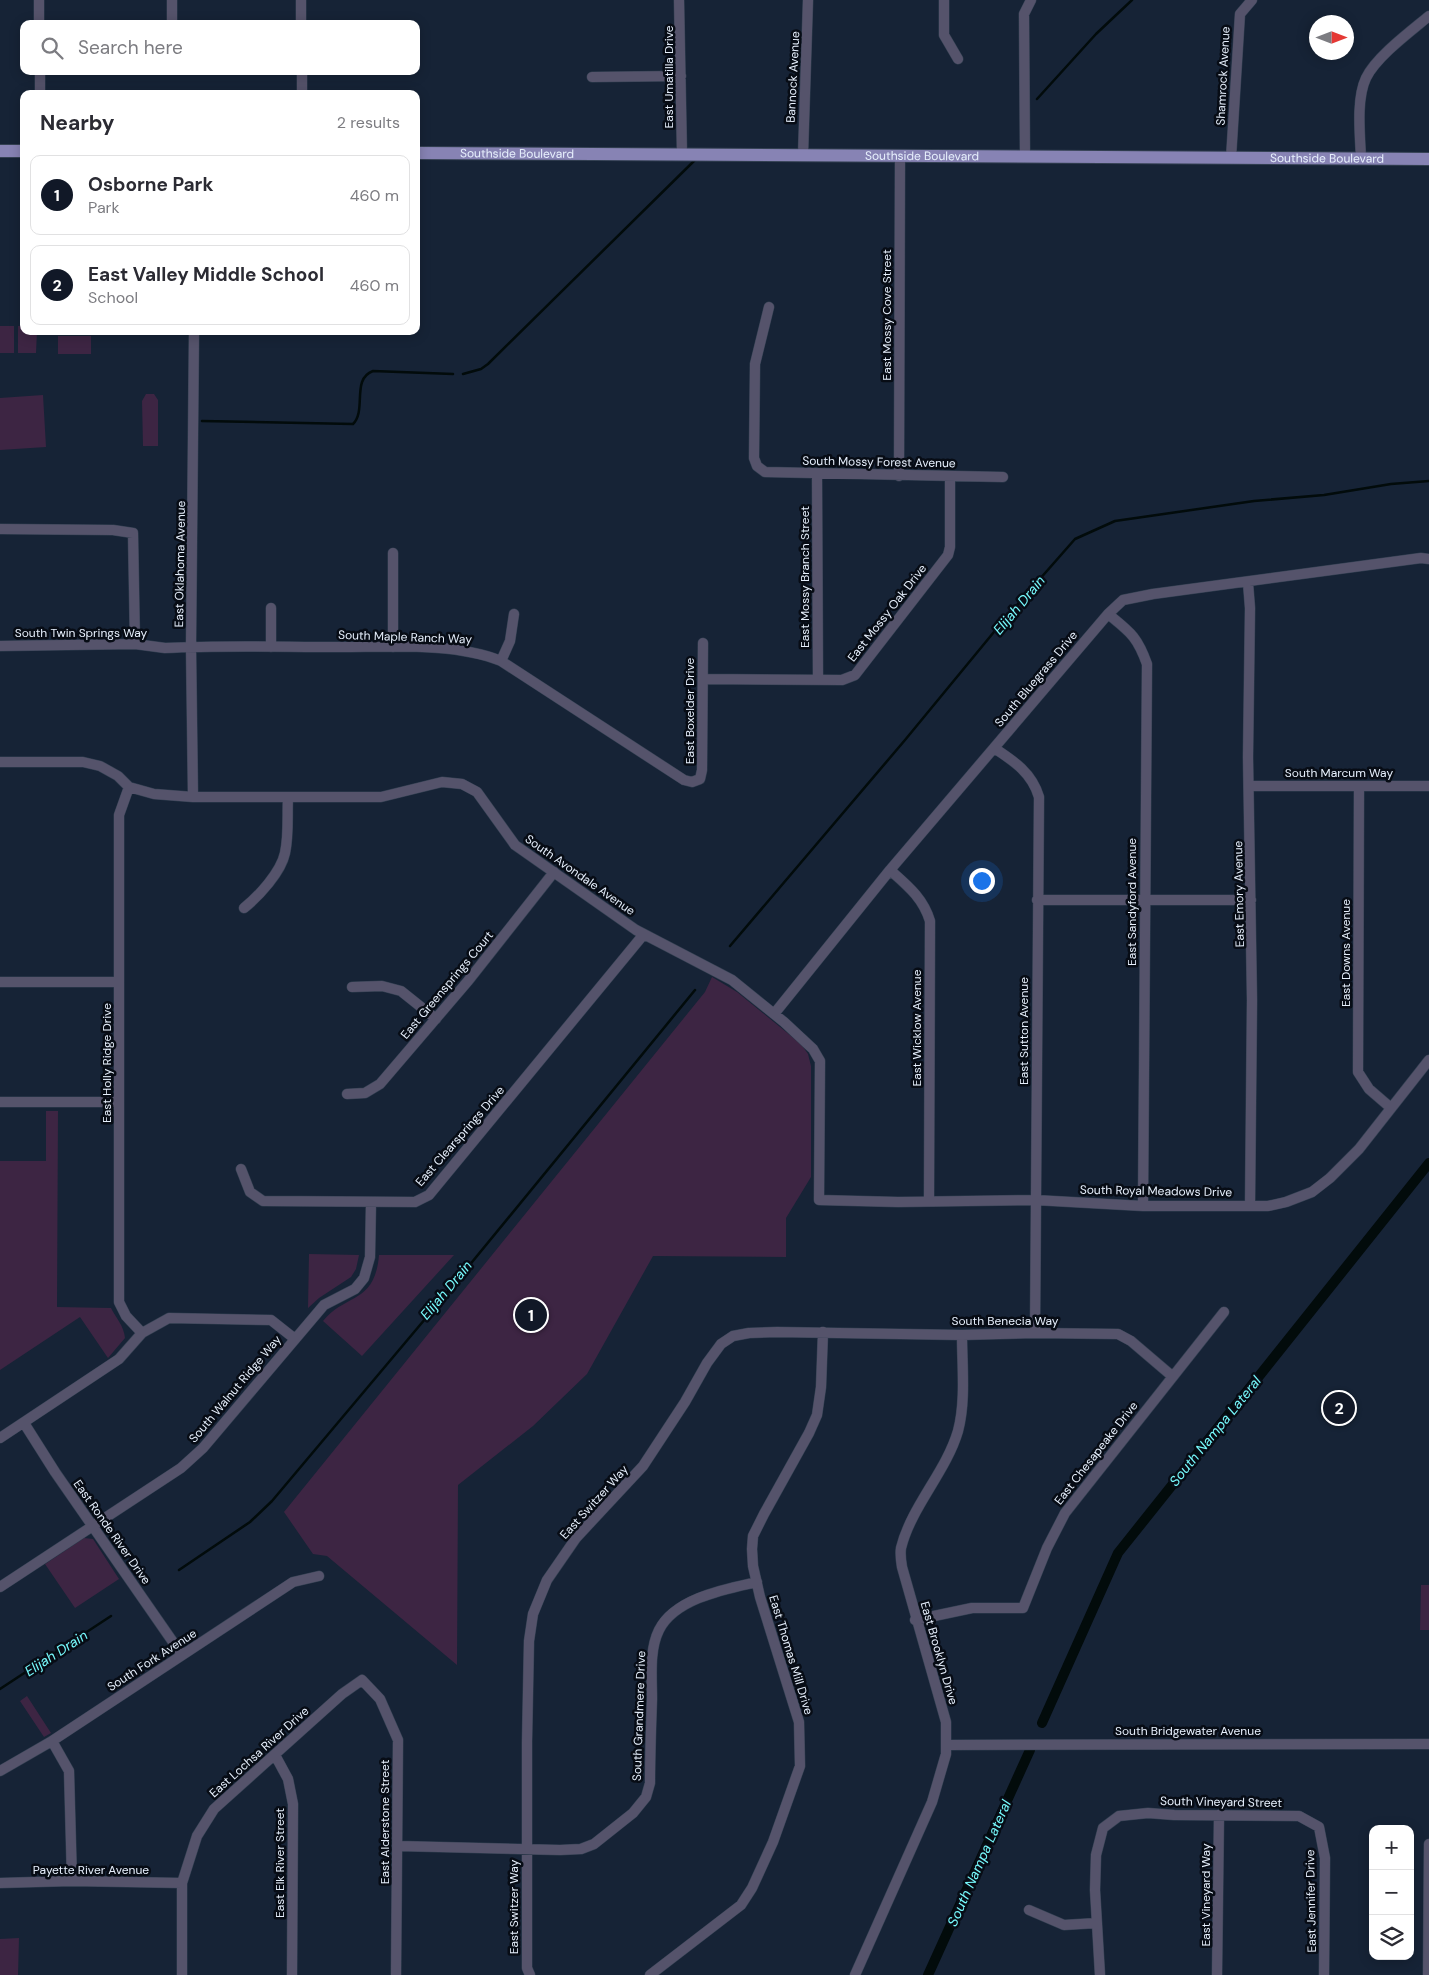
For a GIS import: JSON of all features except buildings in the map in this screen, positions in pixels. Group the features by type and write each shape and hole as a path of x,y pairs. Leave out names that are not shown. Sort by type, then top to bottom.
{"main road":[{"path":"0,151 20,151"},
{"name":"Southside Boulevard","path":"420,153 1429,159"}],"street":[{"path":"39,0 39,20"},
{"path":"172,0 172,20"},
{"path":"301,0 302,20"},
{"name":"East Umatilla Drive","path":"679,0 682,154"},
{"name":"Bannock Avenue","path":"803,154 808,0"},
{"path":"944,0 944,35 958,59"},
{"path":"1025,156 1024,14 1031,0"},
{"name":"Shamrock Avenue","path":"1231,158 1240,14 1252,0"},
{"path":"1360,158 1360,99 1366,78 1383,56 1429,16"},
{"path":"40,75 40,90"},
{"path":"302,75 302,90"},
{"path":"592,77 681,76"},
{"name":"East Mossy Cove Street","path":"899,476 900,155"},
{"name":"South Mossy Forest Avenue","path":"769,307 755,364 754,458 757,466 765,472 1003,477"},
{"name":"East Oklahoma Avenue","path":"193,797 191,647 194,335"},
{"name":"East Mossy Branch Street","path":"817,474 818,680"},
{"name":"East Mossy Oak Drive","path":"703,679 842,680 855,675 948,555 950,547 950,477"},
{"path":"0,530 114,530 133,533 135,644"},
{"path":"394,554 394,647"},
{"name":"South Bluegrass Drive","path":"774,1014 890,870 1108,614 1123,600 1153,594 1248,583 1422,558 1429,559"},
{"name":"East Emory Avenue","path":"1248,583 1250,608 1248,757 1251,900 1250,1206"},
{"path":"270,608 270,647"},
{"path":"501,660 510,641 514,614"},
{"name":"East Sandyford Avenue","path":"1108,614 1130,632 1140,645 1147,664 1143,1206"},
{"name":"East Boxelder Drive","path":"700,779 702,770 703,643"},
{"name":"South Twin Springs Way","path":"0,646 135,644 165,648 191,647"},
{"name":"South Maple Ranch Way","path":"191,647 394,647 466,650 486,654 501,660 684,780 692,782 700,779"},
{"name":"East Sutton Avenue","path":"994,748 1019,764 1035,784 1039,797 1035,1333"},
{"name":"South Avondale Avenue","path":"0,762 83,762 100,766 118,776 129,787 154,794 193,797 381,797 442,782 462,784 477,792 515,845 644,934 732,980 813,1049 820,1060 820,1200"},
{"name":"South Marcum Way","path":"1249,786 1429,786"},
{"name":"East Downs Avenue","path":"1359,786 1358,1072 1369,1089 1391,1108"},
{"name":"East Holly Ridge Drive","path":"129,787 119,815 119,1302 126,1316 142,1333"},
{"path":"244,908 254,900 273,877 285,854 288,798"},
{"name":"East Wicklow Avenue","path":"890,870 916,894 926,907 930,921 929,1201"},
{"name":"East Greensprings Court","path":"347,1094 365,1093 380,1084 436,1019 554,872"},
{"path":"1037,900 1251,900"},
{"name":"East Clearsprings Drive","path":"241,1169 250,1192 263,1201 414,1202 429,1195 644,934"},
{"path":"0,982 119,982"},
{"path":"352,987 382,986 401,991 436,1019"},
{"name":"South Royal Meadows Drive","path":"820,1200 1036,1200 1143,1206 1250,1206 1277,1204 1312,1192 1330,1178 1359,1149 1429,1060"},
{"path":"0,1102 119,1102"},
{"name":"South Walnut Ridge Way","path":"0,1587 181,1468 203,1448 324,1305 354,1289 364,1278 370,1257 371,1202"},
{"name":"East Chesapeake Drive","path":"915,1620 972,1608 1023,1608 1047,1548 1065,1513 1224,1312"},
{"path":"0,1438 119,1359 142,1333 169,1318 271,1320 295,1338"},
{"name":"South Benecia Way","path":"823,1332 962,1335 1035,1333 1118,1334 1131,1341 1172,1376"},
{"name":"East Thomas Mill Drive","path":"650,1975 741,1905 752,1888 773,1842 800,1766 800,1722 756,1582 753,1566 753,1536 809,1434 816,1415 821,1387 823,1332"},
{"name":"East Switzer Way","path":"530,1975 527,1968 526,1850 529,1641 534,1614 547,1580 576,1538 643,1466 680,1410 707,1363 721,1344 733,1336 749,1333 823,1332"},
{"name":"East Brooklyn Drive","path":"855,1975 932,1802 946,1754 946,1722 915,1620 902,1567 900,1550 919,1507 950,1451 958,1429 962,1401 962,1335"},
{"name":"East Ronde River Drive","path":"24,1423 55,1472 182,1655"},
{"name":"South Fork Avenue","path":"0,1771 52,1741 294,1582 319,1576"},
{"name":"South Grandmere Drive","path":"398,1846 526,1850 581,1849 594,1844 633,1813 646,1798 650,1783 652,1671 654,1646 659,1630 668,1618 683,1606 712,1592 756,1582"},
{"name":"East Lochsa River Drive","path":"182,1975 182,1882 196,1836 214,1809 342,1694 362,1680"},
{"name":"East Alderstone Street","path":"362,1680 380,1699 398,1740 396,1975"},
{"path":"52,1741 70,1772 72,1881"},
{"name":"South Bridgewater Avenue","path":"946,1745 1429,1744"},
{"name":"East Elk River Street","path":"275,1755 288,1779 293,1804 292,1975"},
{"name":"South Vineyard Street","path":"1098,1923 1095,1890 1096,1855 1102,1828 1119,1816 1148,1813 1300,1816 1320,1827"},
{"name":"East Vineyard Way","path":"1216,1975 1219,1815"},
{"name":"East Jennifer Drive","path":"1320,1827 1325,1858 1324,1975"},
{"path":"1428,1975 1429,1844"},
{"name":"Payette River Avenue","path":"0,1884 72,1881 182,1882"},
{"path":"1029,1910 1064,1925 1098,1923 1100,1975"}],"shaded area":[{"path":"0,326 14,326 14,353 0,353"},
{"path":"18,326 20,326 20,335 37,335 36,353 18,353"},
{"path":"58,336 91,336 91,354 58,354"},
{"path":"146,394 154,394 158,400 158,446 143,446 142,401"},
{"path":"43,395 46,447 0,450 0,398"},
{"path":"712,977 737,992 801,1044 808,1054 811,1066 811,1177 786,1218 786,1257 653,1256 587,1374 533,1426 458,1485 457,1665 327,1556 313,1554 284,1512 705,992"},
{"path":"46,1111 58,1111 57,1307 111,1308 125,1338 108,1358 80,1317 0,1370 0,1161 46,1161"},
{"path":"309,1254 359,1255 356,1269 351,1277 319,1298 308,1308"},
{"path":"379,1255 454,1255 362,1356 323,1321 332,1312 366,1290 372,1282"},
{"path":"84,1538 93,1539 119,1579 75,1608 45,1564"},
{"path":"1421,1585 1429,1585 1429,1630 1420,1630"},
{"path":"27,1696 51,1733 44,1737 20,1701"},
{"path":"19,1938 18,1975 0,1975 0,1939"}],"waterway":[{"path":"1037,99 1096,34 1132,0"},
{"path":"463,374 481,369 488,364 695,160"},
{"path":"202,421 353,424 359,411 363,381 366,375 373,371 453,374"},
{"name":"Elijah Drain","path":"730,946 905,740 1003,621 1075,539 1115,521 1254,501 1324,495 1391,484 1429,481"},
{"name":"Elijah Drain","path":"179,1570 250,1522 272,1501 436,1306 695,990"},
{"name":"South Nampa Lateral","path":"1042,1723 1118,1553 1429,1163"},
{"name":"Elijah Drain","path":"0,1689 111,1616"},
{"name":"South Nampa Lateral","path":"928,1975 1030,1750"}],"place":[{"name":"Osborne Park","path":"531,1315"},
{"name":"East Valley Middle School","path":"1339,1408"}]}
